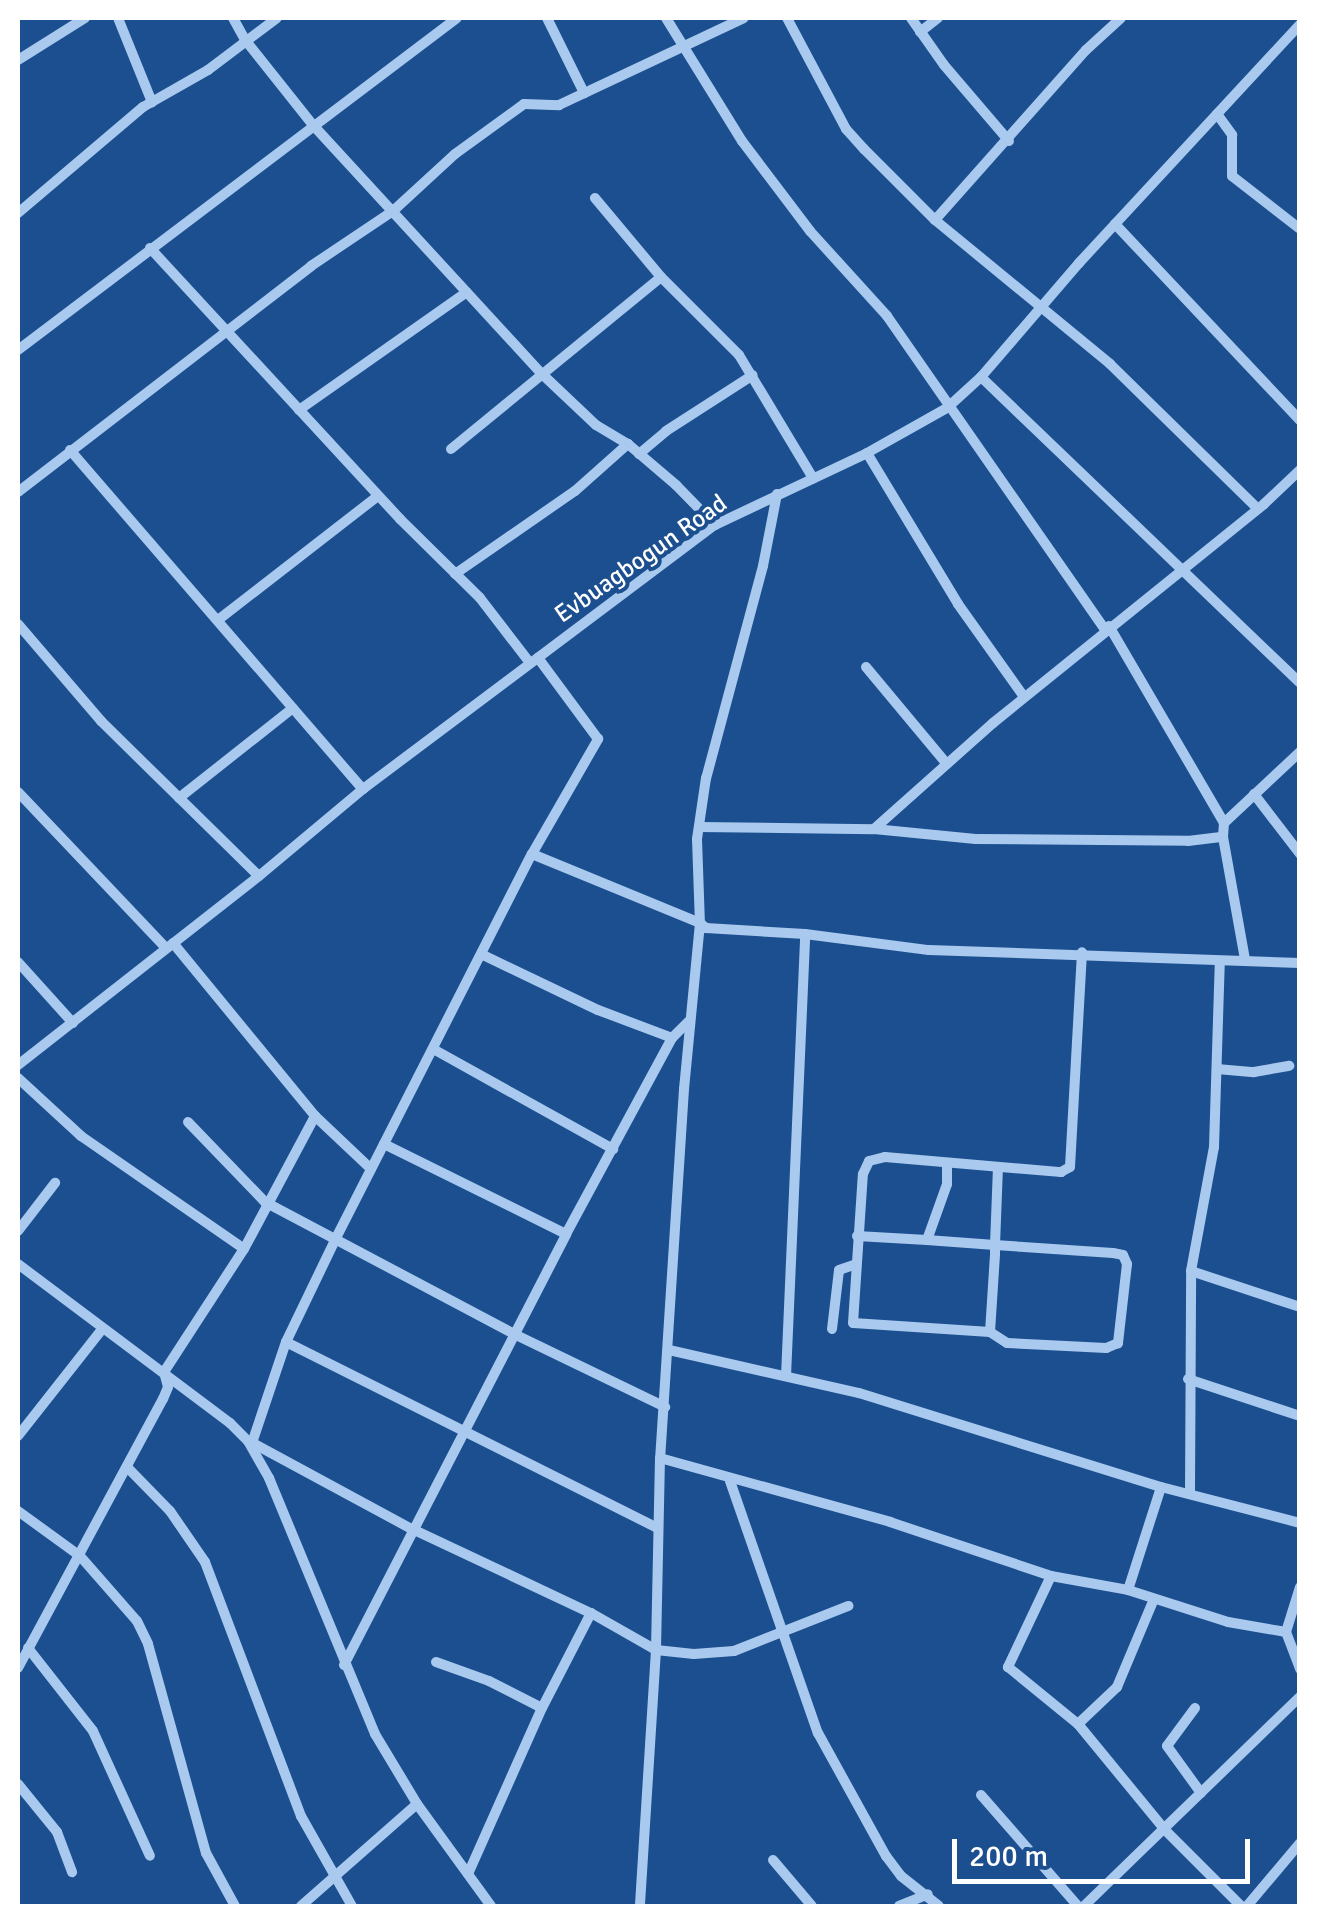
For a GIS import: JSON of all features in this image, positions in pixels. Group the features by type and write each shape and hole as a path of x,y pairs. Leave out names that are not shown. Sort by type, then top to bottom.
{"street":[{"path":"18,60 85,18"},
{"path":"118,18 152,102"},
{"path":"233,18 246,41 312,124 542,374 596,426 628,444 715,525"},
{"path":"18,213 152,102 208,70 276,18"},
{"path":"18,350 457,18"},
{"path":"548,18 584,93"},
{"path":"666,18 742,141 810,231 887,316 947,408 1107,628 1224,823 1223,837 1245,960"},
{"path":"18,492 311,266 393,211 455,154 524,104 558,105 744,18"},
{"path":"787,18 846,128 935,220 1110,364 1258,508"},
{"path":"911,18 1009,140"},
{"path":"920,32 938,18"},
{"path":"935,220 1086,50 1121,18"},
{"name":"Evbuagbogun Road","path":"18,1065 259,876 362,789 715,525 867,453 947,408 981,377 1115,224 1300,24"},
{"path":"1216,114 1232,135 1232,176 1300,229"},
{"path":"594,198 661,277 739,355 812,478"},
{"path":"1115,224 1300,420"},
{"path":"150,248 378,496 480,598 598,739 532,854 370,1169 286,1342 250,1440 374,1734 417,1804 491,1906"},
{"path":"451,448 661,277"},
{"path":"299,410 467,292"},
{"path":"639,454 666,431 753,375"},
{"path":"981,377 1300,683"},
{"path":"456,574 575,491 628,444"},
{"path":"70,450 362,789"},
{"path":"867,453 958,604 1024,697"},
{"path":"874,828 1024,697 1300,470"},
{"path":"640,1906 656,1650 660,1458 689,1022 700,923 699,827 706,778 763,566 778,494"},
{"path":"218,620 378,496"},
{"path":"18,624 101,721 259,876"},
{"path":"866,667 946,764"},
{"path":"179,798 294,708"},
{"path":"1224,823 1300,752"},
{"path":"18,792 169,946 316,1116 370,1169"},
{"path":"1254,794 1300,854"},
{"path":"699,827 874,828 994,840 1188,841 1223,837"},
{"path":"532,854 706,928 806,934 929,950 1082,952 1300,963"},
{"path":"786,1376 806,934"},
{"path":"858,1236 1122,1256 1127,1264 1118,1344 1106,1348 1007,1344 990,1332 860,1327 853,1323 851,1313 863,1174 869,1161 885,1157 1061,1172 1070,1167 1082,952"},
{"path":"483,955 598,1010 672,1038"},
{"path":"1190,1492 1190,1272 1214,1147 1220,961"},
{"path":"18,962 73,1023"},
{"path":"344,1666 410,1528 566,1234 672,1038 689,1022"},
{"path":"434,1050 613,1149"},
{"path":"1216,1069 1254,1072 1290,1066"},
{"path":"18,1078 81,1136 244,1249"},
{"path":"18,1668 168,1387 164,1372 244,1249 265,1202 316,1116"},
{"path":"188,1122 265,1202 514,1334 665,1407"},
{"path":"384,1144 566,1234"},
{"path":"926,1240 947,1184 947,1164"},
{"path":"990,1332 998,1167"},
{"path":"18,1232 56,1182"},
{"path":"18,1264 250,1440 410,1528 592,1613 656,1650 694,1654 734,1650 848,1606"},
{"path":"832,1329 840,1270 856,1264"},
{"path":"1190,1272 1300,1307"},
{"path":"18,1436 22,1420 102,1328"},
{"path":"286,1342 461,1433 658,1528"},
{"path":"669,1350 859,1394 1161,1487 1300,1524"},
{"path":"1188,1379 1300,1416"},
{"path":"660,1458 730,1481 890,1522 1051,1576 1128,1590 1228,1622 1286,1632"},
{"path":"127,1467 170,1511 205,1562 301,1816 352,1906"},
{"path":"730,1481 818,1733 886,1856 901,1876 939,1906"},
{"path":"1128,1590 1161,1487"},
{"path":"18,1511 80,1556 137,1622 148,1644 206,1853 235,1906"},
{"path":"1051,1576 1008,1667 1078,1724 1165,1830 1244,1906 1300,1843"},
{"path":"1300,1587 1286,1632 1300,1669"},
{"path":"1078,1724 1117,1687 1154,1599"},
{"path":"468,1874 542,1708 592,1613"},
{"path":"28,1648 93,1731 150,1856"},
{"path":"436,1662 488,1681 542,1708"},
{"path":"981,1795 1081,1906 1165,1830 1300,1697"},
{"path":"1194,1708 1167,1746 1201,1793"},
{"path":"18,1784 57,1832 72,1872"},
{"path":"300,1906 417,1804"},
{"path":"773,1860 812,1906"},
{"path":"899,1906 928,1894"}]}
